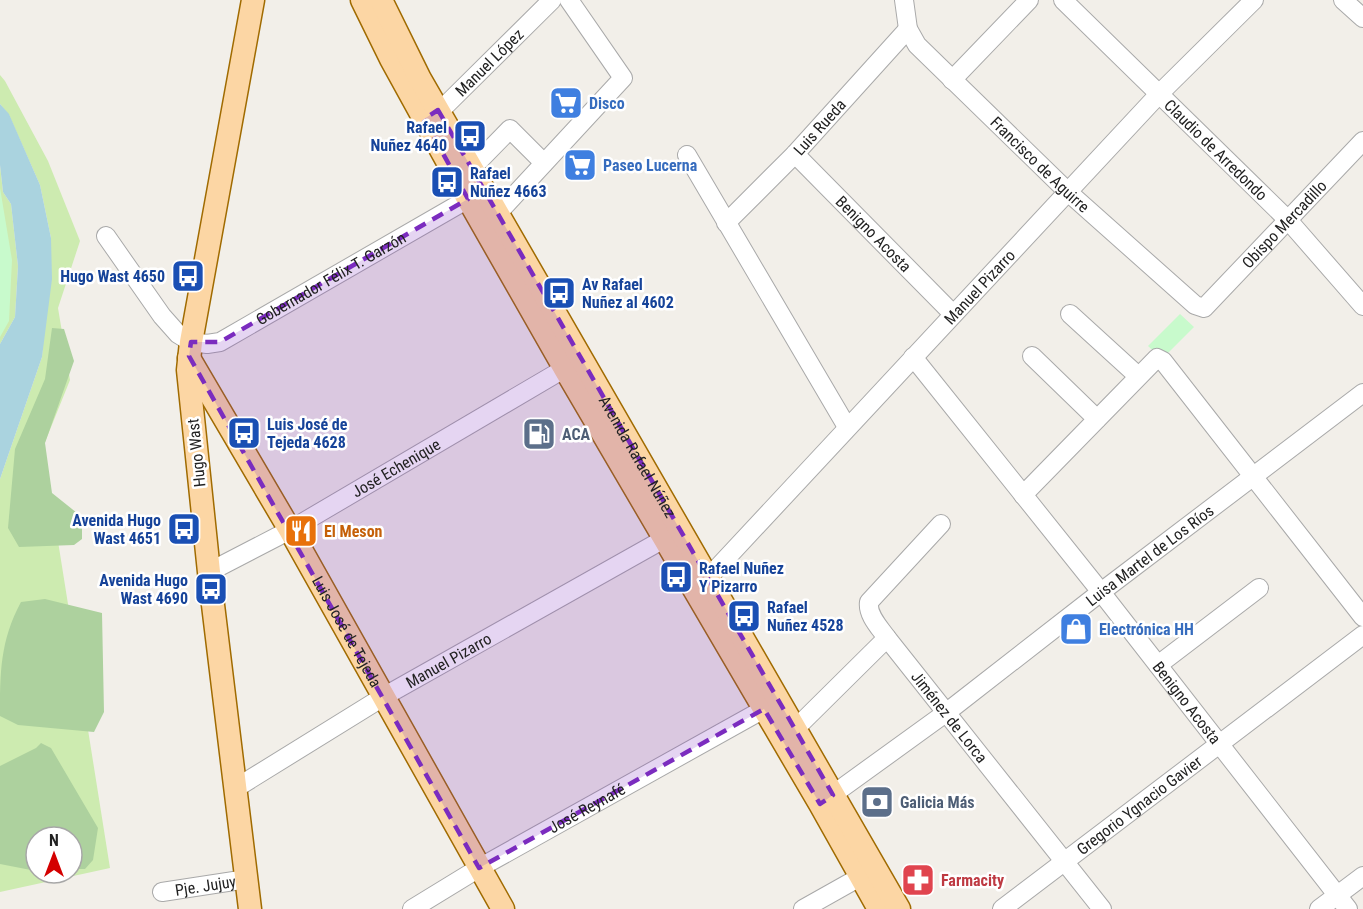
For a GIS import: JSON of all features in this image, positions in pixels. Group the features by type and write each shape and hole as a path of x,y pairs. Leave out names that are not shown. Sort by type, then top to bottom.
{"main road":[{"name":"Hugo Wast","path":"250,909 188,389 190,349 253,0"},
{"name":"Avenida Rafael Núñez","path":"363,0 383,44 431,115 472,168 498,213 664,539 764,708 899,909"},
{"name":"Avenida Rafael Núñez","path":"381,0 468,199 708,578 795,729 860,877 879,909"},
{"name":"Luis José de Tejeda","path":"190,349 503,909"}],"street":[{"name":"Manuel López","path":"431,115 552,0"},
{"path":"498,213 623,78 569,0"},
{"name":"Francisco de Aguirre","path":"904,0 908,29 917,45 1068,192 1195,305 1204,308"},
{"path":"952,80 1029,0"},
{"name":"Claudio de Arredondo","path":"1063,0 1288,220 1363,306"},
{"name":"Manuel Pizarro","path":"708,578 1160,93 1254,0"},
{"path":"1343,0 1363,18"},
{"name":"Luis Rueda","path":"726,223 795,154 908,29"},
{"path":"472,168 510,129 544,163"},
{"name":"Obispo Mercadillo","path":"1204,308 1363,141"},
{"name":"Benigno Acosta","path":"795,154 953,314"},
{"path":"687,155 847,427"},
{"name":"Gobernador Félix T. Garzón","path":"190,349 220,342 468,199"},
{"name":"Luis José de Tejeda","path":"106,236 162,316 190,349"},
{"path":"1070,314 1138,376"},
{"path":"1032,356 1097,419"},
{"name":"Benigno Acosta","path":"913,357 1101,592 1343,902"},
{"path":"1023,495 1157,358 1163,361 1363,616"},
{"name":"José Echenique","path":"209,573 290,530 573,364"},
{"name":"Luisa Martel de Los Ríos","path":"826,799 947,712 1363,393"},
{"name":"Jiménez de Lorca","path":"940,524 869,602 870,614 1102,909"},
{"name":"Manuel Pizarro","path":"236,788 383,696 664,539"},
{"path":"1158,665 1259,588"},
{"name":"Gregorio Ygnacio Gavier","path":"1002,909 1363,635"},
{"path":"795,729 887,638"},
{"name":"José Reynafé","path":"412,909 479,868 764,708"},
{"path":"1319,909 1343,902 1363,876"},
{"path":"803,909 860,877"},
{"name":"Pje. Jujuy","path":"162,892 247,879"}],"highlighted area":[{"path":"438,110 833,795 820,804 764,709 479,868 189,356 191,342 220,342 468,199 424,119"}],"green space":[{"path":"0,75 48,161 80,241 58,308 70,380 43,447 110,868 84,874 84,825 24,825 24,885 32,885 0,892 0,479 42,357 51,238 40,185 9,115 0,104"},
{"path":"0,165 3,192 11,204 18,266 15,317 0,344"},
{"path":"0,188 12,260 9,321 0,337"},
{"path":"1180,314 1194,327 1162,359 1148,346"},
{"path":"52,328 64,329 74,361 45,443 52,493 82,517 82,539 74,545 19,547 8,528 15,449 45,379"},
{"path":"45,599 102,613 104,712 94,732 18,725 0,716 3,658 14,616 21,602"},
{"path":"41,743 51,748 98,828 93,860 85,869 84,825 24,825 24,869 0,864 0,766 36,748"}],"water":[{"path":"0,104 9,114 40,185 51,238 52,279 42,357 0,479 0,344 15,317 18,266 11,204 3,192 0,165"}],"place":[{"name":"Disco","path":"566,103"},
{"name":"Rafael Nuñez 4640","path":"470,136"},
{"name":"Paseo Lucerna","path":"580,165"},
{"name":"Rafael Nuñez 4663","path":"447,182"},
{"name":"Hugo Wast 4650","path":"188,276"},
{"name":"Av Rafael Nuñez al 4602","path":"559,293"},
{"name":"Luis José de Tejeda 4628","path":"244,433"},
{"name":"ACA","path":"539,434"},
{"name":"Avenida Hugo Wast 4651","path":"184,529"},
{"name":"El Meson","path":"301,531"},
{"name":"Rafael Nuñez Y Pizarro","path":"676,577"},
{"name":"Avenida Hugo Wast 4690","path":"211,589"},
{"name":"Rafael Nuñez 4528","path":"744,616"},
{"name":"Electrónica HH","path":"1076,629"},
{"name":"Galicia Más","path":"877,802"},
{"name":"Farmacity","path":"918,880"}]}
